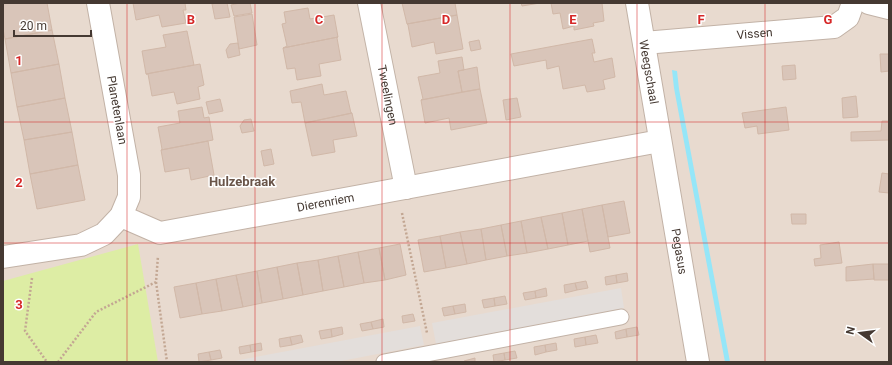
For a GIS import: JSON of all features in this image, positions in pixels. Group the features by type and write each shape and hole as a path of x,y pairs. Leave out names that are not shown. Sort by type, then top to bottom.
{"street":[{"name":"Planetenlaan","path":"98,3 129,175 129,197 121,216"},
{"name":"Tweelingen","path":"369,3 402,188"},
{"name":"Weegschaal","path":"637,3 660,141"},
{"name":"Vissen","path":"644,43 834,27 848,17 852,3"},
{"path":"868,3 889,8"},
{"name":"Dierenriem","path":"160,234 660,141"},
{"name":"Pegasus","path":"660,141 698,362"},
{"path":"3,257 81,245 104,234 121,216 160,234"}],"lane":[{"path":"384,362 621,317"}],"path":[{"path":"402,188 431,353"},
{"path":"160,234 156,282 167,362"},
{"path":"28,254 32,280 25,331 47,362"},
{"path":"58,362 96,312 156,282"}],"shaded area":[{"path":"3,3 889,3 889,362 3,362"},
{"path":"621,288 624,308 436,344 432,323"},
{"path":"420,326 424,345 336,362 229,362"}],"green space":[{"path":"138,244 158,362 3,362 3,281"}],"water":[{"path":"672,70 677,71 679,89 730,362 725,362 674,88"}],"building":[{"path":"47,3 52,30 5,39 3,29 3,4"},
{"path":"133,3 185,3 186,10 183,10 186,23 162,27 159,15 136,20"},
{"path":"227,3 230,17 215,19 212,4"},
{"path":"250,3 252,13 234,16 231,5"},
{"path":"402,3 455,3 457,15 407,24"},
{"path":"521,3 540,3 522,6"},
{"path":"551,3 602,3 604,21 593,23 594,26 574,30 574,26 563,29 560,13 553,14"},
{"path":"308,8 310,19 334,15 338,37 283,48 287,46 282,24 286,23 284,12"},
{"path":"252,14 257,45 239,49 234,17"},
{"path":"457,15 463,49 436,54 434,42 412,47 407,24"},
{"path":"52,30 59,64 11,73 5,39"},
{"path":"187,31 194,65 146,74 142,51 166,47 163,35"},
{"path":"338,37 341,60 319,64 321,76 297,80 295,68 287,69 283,48"},
{"path":"592,39 595,53 592,53 594,62 612,58 615,77 603,80 605,89 587,92 585,85 563,89 559,66 547,69 546,60 514,66 511,54"},
{"path":"479,40 481,49 471,51 469,42"},
{"path":"238,43 240,55 228,58 226,50 230,44"},
{"path":"880,54 889,54 889,71 881,72"},
{"path":"462,57 464,70 458,71 462,92 421,100 423,99 418,77 440,73 438,61"},
{"path":"59,64 65,98 17,107 11,73"},
{"path":"200,64 204,85 198,87 200,99 177,104 174,92 152,96 148,74 146,74"},
{"path":"795,65 796,79 783,80 782,66"},
{"path":"477,67 480,89 462,92 458,71"},
{"path":"322,84 324,95 346,91 352,113 305,123 301,102 292,103 290,91"},
{"path":"480,89 487,123 451,130 449,118 425,123 421,100"},
{"path":"856,96 858,117 843,118 842,98"},
{"path":"65,98 72,132 24,140 17,107"},
{"path":"517,98 521,117 506,120 503,100"},
{"path":"220,99 223,111 209,114 206,102"},
{"path":"202,107 204,118 209,117 213,140 161,150 158,127 180,123 178,111"},
{"path":"786,107 789,130 758,134 757,126 745,128 742,113"},
{"path":"352,113 357,136 333,140 335,152 312,156 305,123"},
{"path":"251,119 254,131 242,133 240,126 244,120"},
{"path":"882,121 889,121 889,140 851,141 851,132 881,131"},
{"path":"72,132 78,165 30,174 24,140"},
{"path":"208,141 214,175 191,180 189,168 165,172 161,150"},
{"path":"271,149 274,164 264,166 261,151"},
{"path":"78,165 85,200 37,209 30,174"},
{"path":"882,173 889,174 889,193 879,192"},
{"path":"624,201 630,233 608,237 602,205"},
{"path":"602,205 610,248 590,252 582,209"},
{"path":"582,209 588,241 568,245 562,213"},
{"path":"562,213 568,245 548,249 541,217"},
{"path":"791,214 806,214 806,224 792,224"},
{"path":"541,217 548,249 527,253 521,221"},
{"path":"521,221 527,253 507,256 501,225"},
{"path":"501,225 507,256 486,260 481,229"},
{"path":"481,229 486,260 467,264 460,232"},
{"path":"460,232 467,264 446,268 440,236"},
{"path":"440,236 446,268 424,272 418,240"},
{"path":"839,242 842,263 815,266 814,259 821,258 820,245"},
{"path":"400,244 406,275 385,280 379,248"},
{"path":"379,248 385,280 364,283 358,252"},
{"path":"358,252 364,283 344,287 338,256"},
{"path":"338,256 344,287 323,291 318,260"},
{"path":"318,260 323,291 303,295 297,263"},
{"path":"297,263 303,295 283,299 277,267"},
{"path":"873,264 874,279 846,281 846,267"},
{"path":"873,264 889,264 889,280 874,280"},
{"path":"277,267 283,299 262,303 257,271"},
{"path":"257,271 262,303 243,307 236,275"},
{"path":"627,273 628,281 617,283 616,275"},
{"path":"236,275 243,307 222,311 216,279"},
{"path":"616,275 617,283 606,285 605,277"},
{"path":"216,279 222,311 202,314 196,283"},
{"path":"586,281 588,288 577,290 575,283"},
{"path":"196,283 202,314 180,318 174,287"},
{"path":"575,283 577,290 565,293 564,285"},
{"path":"546,288 547,296 536,298 535,291"},
{"path":"535,291 536,298 525,300 523,293"},
{"path":"505,296 507,304 495,306 494,298"},
{"path":"494,298 495,306 484,308 482,300"},
{"path":"465,304 466,312 455,314 453,306"},
{"path":"453,306 455,314 444,316 442,308"},
{"path":"413,314 415,321 403,323 402,316"},
{"path":"383,319 384,327 373,329 371,322"},
{"path":"371,322 373,329 362,331 360,324"},
{"path":"342,327 343,334 332,337 331,329"},
{"path":"637,327 639,335 627,337 626,329"},
{"path":"331,329 332,337 321,339 319,331"},
{"path":"626,329 627,337 616,339 615,332"},
{"path":"301,335 303,342 292,345 290,337"},
{"path":"596,335 598,343 586,345 585,337"},
{"path":"290,337 292,345 280,347 279,339"},
{"path":"585,337 586,345 575,347 574,339"},
{"path":"261,343 262,350 251,352 250,345"},
{"path":"556,343 557,350 546,352 545,345"},
{"path":"250,345 251,352 240,354 239,347"},
{"path":"545,345 546,352 535,355 534,347"},
{"path":"220,350 222,358 211,360 209,352"},
{"path":"515,351 517,358 505,360 504,353"},
{"path":"209,352 211,360 199,362 198,354"},
{"path":"504,353 505,360 494,362 493,355"},
{"path":"475,358 475,362 464,362 464,361"}],"district":[{"name":"Hulzebraak","path":"242,181"}]}
